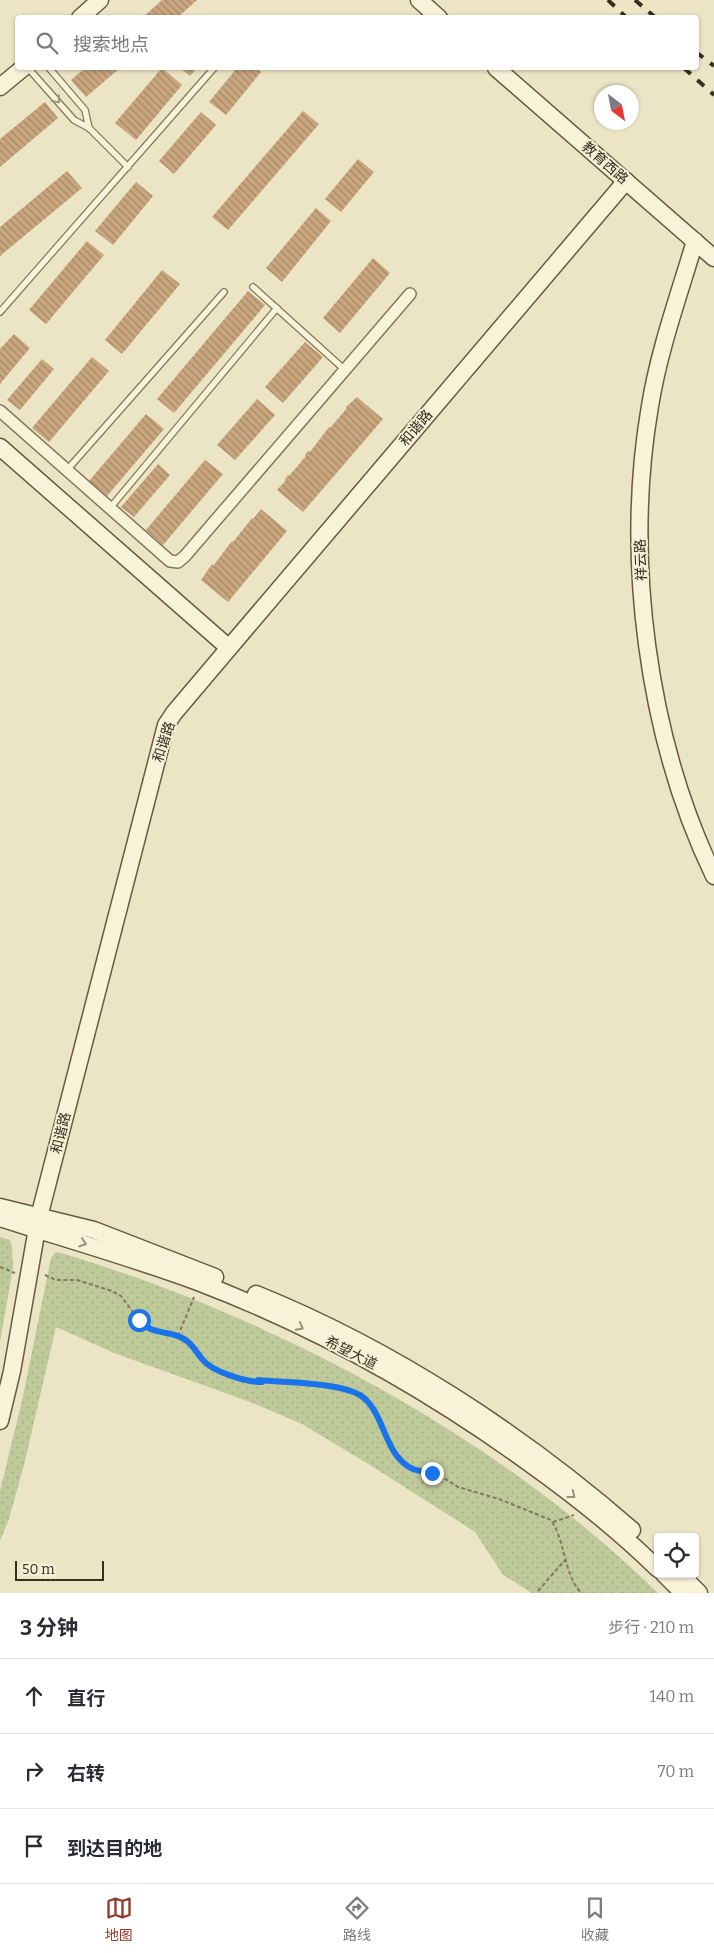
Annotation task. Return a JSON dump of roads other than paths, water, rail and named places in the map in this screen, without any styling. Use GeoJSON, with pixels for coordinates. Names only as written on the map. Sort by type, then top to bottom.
{"type":"FeatureCollection","features":[{"type":"Feature","properties":{"kind":"street"},"geometry":{"type":"LineString","coordinates":[[83,15],[100,0]]}},
{"type":"Feature","properties":{"kind":"street"},"geometry":{"type":"LineString","coordinates":[[419,0],[436,15]]}},
{"type":"Feature","properties":{"kind":"street"},"geometry":{"type":"LineString","coordinates":[[0,88],[21,70]]}},
{"type":"Feature","properties":{"kind":"street","name":"教育西路"},"geometry":{"type":"LineString","coordinates":[[498,70],[712,257]]}},
{"type":"Feature","properties":{"kind":"street","name":"和谐路"},"geometry":{"type":"LineString","coordinates":[[0,1421],[13,1364],[38,1223],[166,725],[229,648],[626,181]]}},
{"type":"Feature","properties":{"kind":"street","name":"祥云路"},"geometry":{"type":"LineString","coordinates":[[695,241],[658,367],[650,405],[642,486],[641,570],[644,611],[656,702],[692,825],[714,876]]}},
{"type":"Feature","properties":{"kind":"street"},"geometry":{"type":"LineString","coordinates":[[0,411],[170,561],[178,562],[410,294]]}},
{"type":"Feature","properties":{"kind":"street"},"geometry":{"type":"LineString","coordinates":[[0,447],[229,648]]}},
{"type":"Feature","properties":{"kind":"street","name":"希望大道"},"geometry":{"type":"LineString","coordinates":[[0,1207],[111,1252],[233,1296],[284,1318],[380,1367],[458,1414],[548,1476],[654,1565]]}},
{"type":"Feature","properties":{"kind":"street","name":"希望大道"},"geometry":{"type":"LineString","coordinates":[[0,1218],[94,1230],[270,1299],[312,1318],[406,1368],[490,1420],[584,1489],[654,1550]]}},
{"type":"Feature","properties":{"kind":"street"},"geometry":{"type":"LineString","coordinates":[[668,1578],[683,1593]]}},
{"type":"Feature","properties":{"kind":"street"},"geometry":{"type":"LineString","coordinates":[[684,1578],[699,1593]]}},
{"type":"Feature","properties":{"kind":"lane"},"geometry":{"type":"LineString","coordinates":[[30,70],[74,120],[89,128],[128,167]]}},
{"type":"Feature","properties":{"kind":"lane"},"geometry":{"type":"LineString","coordinates":[[52,70],[85,110],[89,128]]}},
{"type":"Feature","properties":{"kind":"lane"},"geometry":{"type":"LineString","coordinates":[[0,312],[212,70]]}},
{"type":"Feature","properties":{"kind":"lane"},"geometry":{"type":"LineString","coordinates":[[253,287],[345,370]]}},
{"type":"Feature","properties":{"kind":"lane"},"geometry":{"type":"LineString","coordinates":[[67,470],[224,292]]}},
{"type":"Feature","properties":{"kind":"lane"},"geometry":{"type":"LineString","coordinates":[[110,508],[276,308]]}},
{"type":"Feature","properties":{"kind":"railway"},"geometry":{"type":"LineString","coordinates":[[608,0],[624,15]]}},
{"type":"Feature","properties":{"kind":"railway"},"geometry":{"type":"LineString","coordinates":[[635,0],[652,15]]}},
{"type":"Feature","properties":{"kind":"railway"},"geometry":{"type":"LineString","coordinates":[[699,54],[714,66]]}},
{"type":"Feature","properties":{"kind":"railway"},"geometry":{"type":"LineString","coordinates":[[686,70],[714,95]]}}]}
